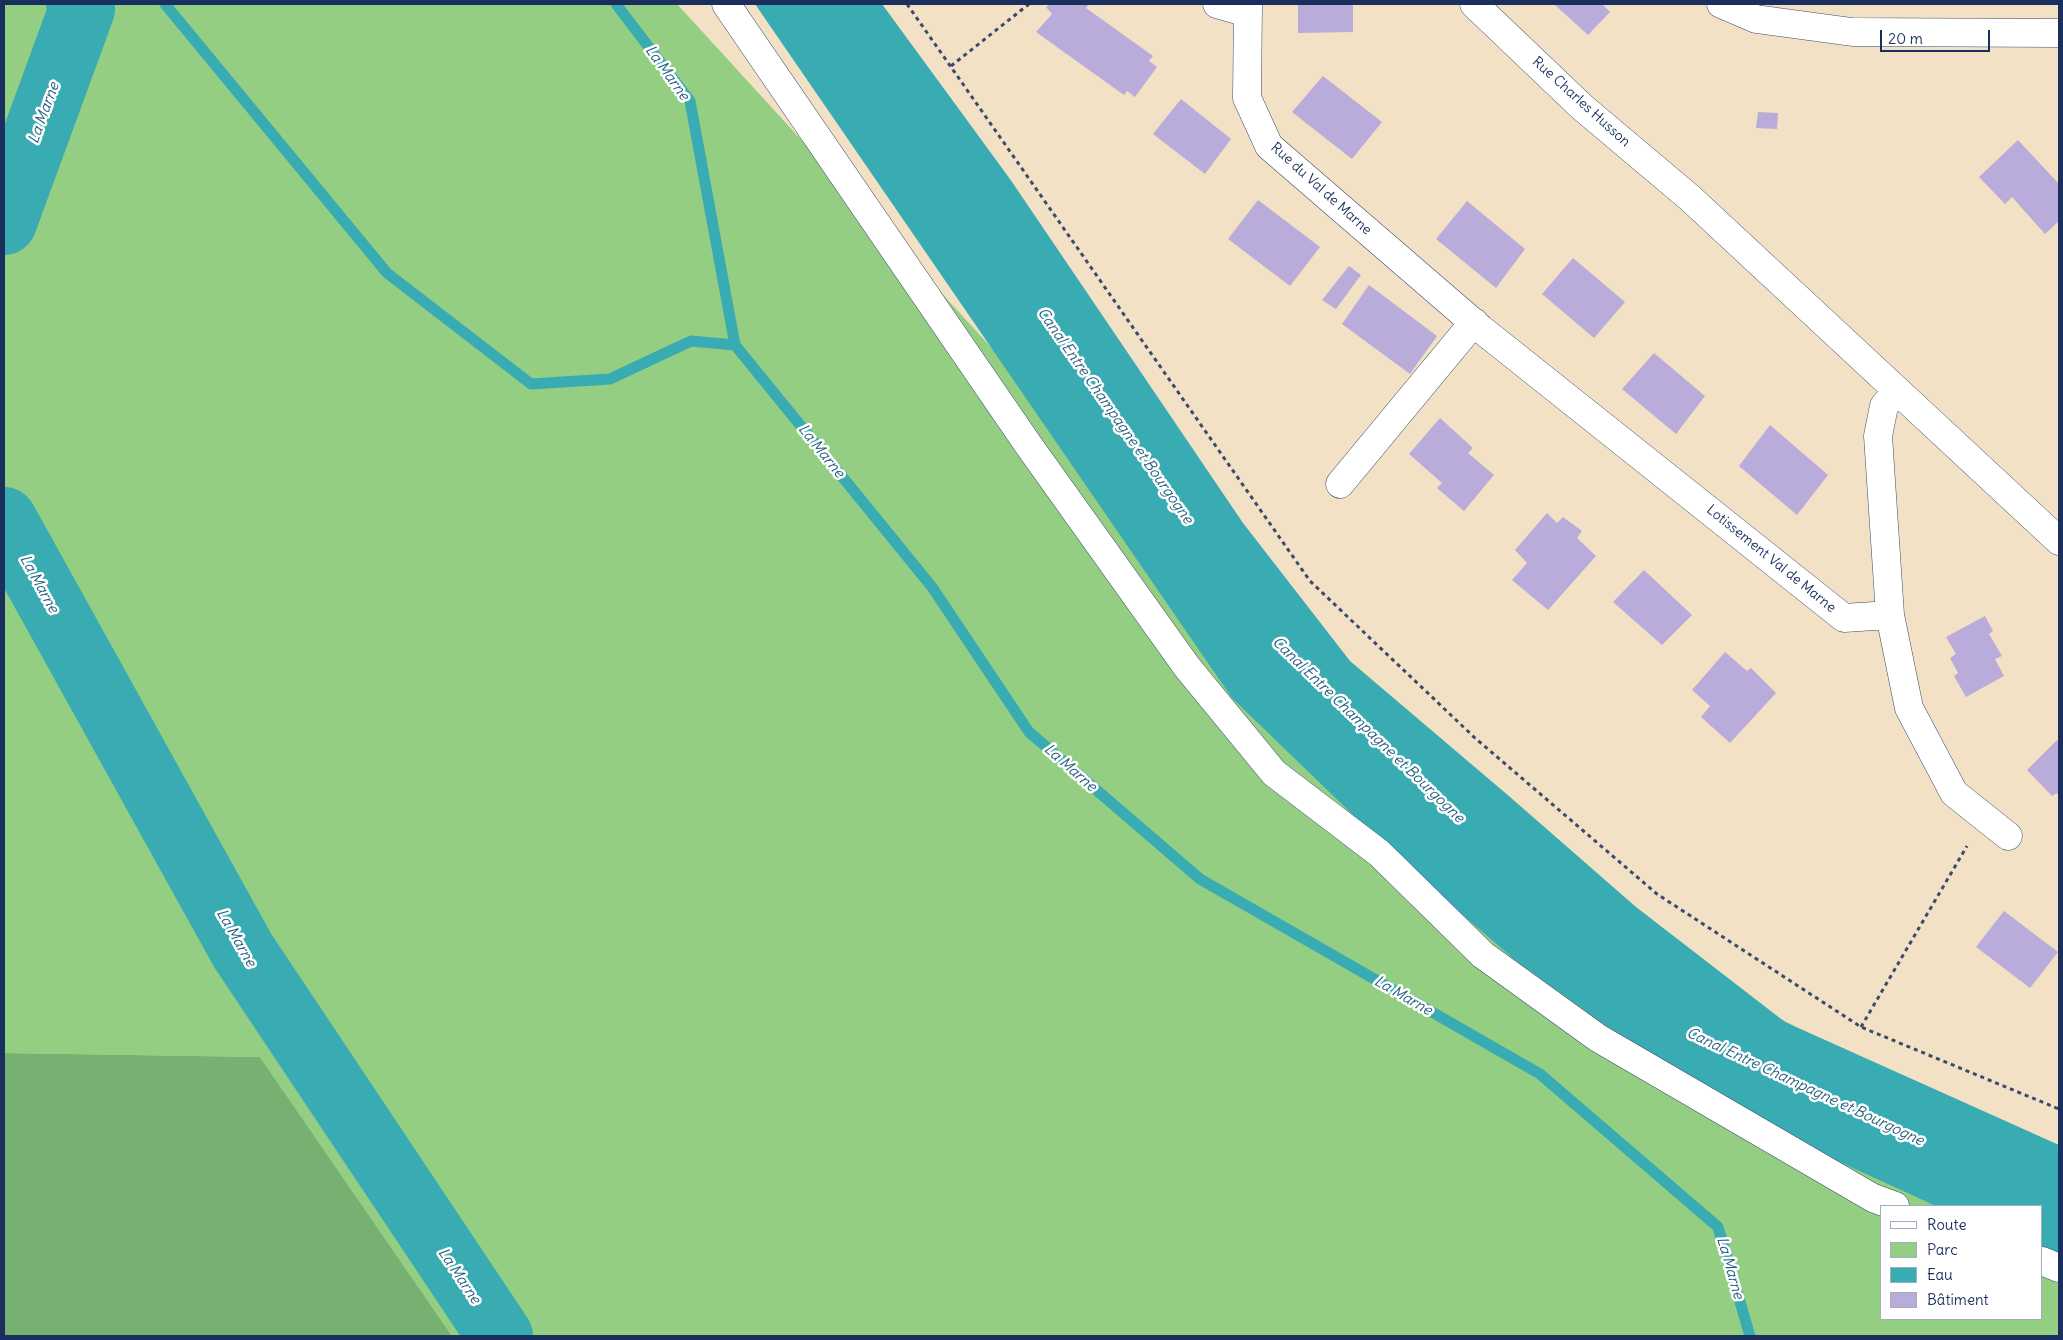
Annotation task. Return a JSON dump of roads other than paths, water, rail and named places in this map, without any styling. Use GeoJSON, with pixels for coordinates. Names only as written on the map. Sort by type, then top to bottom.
{"type":"FeatureCollection","features":[{"type":"Feature","properties":{"kind":"street"},"geometry":{"type":"LineString","coordinates":[[726,4],[1033,451],[1187,667],[1274,773],[1379,853],[1483,955],[1598,1038],[1873,1198],[1892,1205]]}},
{"type":"Feature","properties":{"kind":"street"},"geometry":{"type":"LineString","coordinates":[[1217,4],[1248,8]]}},
{"type":"Feature","properties":{"kind":"street","name":"Rue Charles Husson"},"geometry":{"type":"LineString","coordinates":[[1474,4],[1582,107],[1690,198],[2059,541]]}},
{"type":"Feature","properties":{"kind":"street"},"geometry":{"type":"LineString","coordinates":[[1721,4],[1756,19],[1852,32],[2059,33]]}},
{"type":"Feature","properties":{"kind":"street","name":"Rue du Val de Marne"},"geometry":{"type":"LineString","coordinates":[[1248,8],[1247,98],[1269,146],[1478,325]]}},
{"type":"Feature","properties":{"kind":"street"},"geometry":{"type":"LineString","coordinates":[[1340,484],[1478,325]]}},
{"type":"Feature","properties":{"kind":"street","name":"Lotissement Val de Marne"},"geometry":{"type":"LineString","coordinates":[[1478,325],[1844,618],[1890,615]]}},
{"type":"Feature","properties":{"kind":"street"},"geometry":{"type":"LineString","coordinates":[[1897,391],[1884,406],[1878,436],[1890,615],[1909,708],[1954,793],[2008,836]]}},
{"type":"Feature","properties":{"kind":"street"},"geometry":{"type":"LineString","coordinates":[[2043,1261],[2059,1268]]}},
{"type":"Feature","properties":{"kind":"water","name":"Canal Entre Champagne et Bourgogne"},"geometry":{"type":"Polygon","coordinates":[[[755,4],[882,4],[1010,179],[1243,523],[1350,661],[1636,907],[1785,1022],[2059,1145],[2059,1254],[2043,1248],[2043,1205],[1934,1205],[1794,1141],[1645,1054],[1515,960],[1408,868],[1232,698],[755,4]]]}},
{"type":"Feature","properties":{"kind":"waterway","name":"La Marne"},"geometry":{"type":"LineString","coordinates":[[4,222],[82,9],[79,4]]}},
{"type":"Feature","properties":{"kind":"waterway"},"geometry":{"type":"LineString","coordinates":[[165,4],[387,273],[531,384],[610,379],[691,341],[735,345]]}},
{"type":"Feature","properties":{"kind":"waterway","name":"La Marne"},"geometry":{"type":"LineString","coordinates":[[616,4],[690,101],[735,345],[932,587],[1029,732],[1200,879],[1540,1074],[1718,1227],[1750,1336]]}},
{"type":"Feature","properties":{"kind":"waterway","name":"La Marne"},"geometry":{"type":"LineString","coordinates":[[4,520],[243,951],[500,1336]]}}]}
